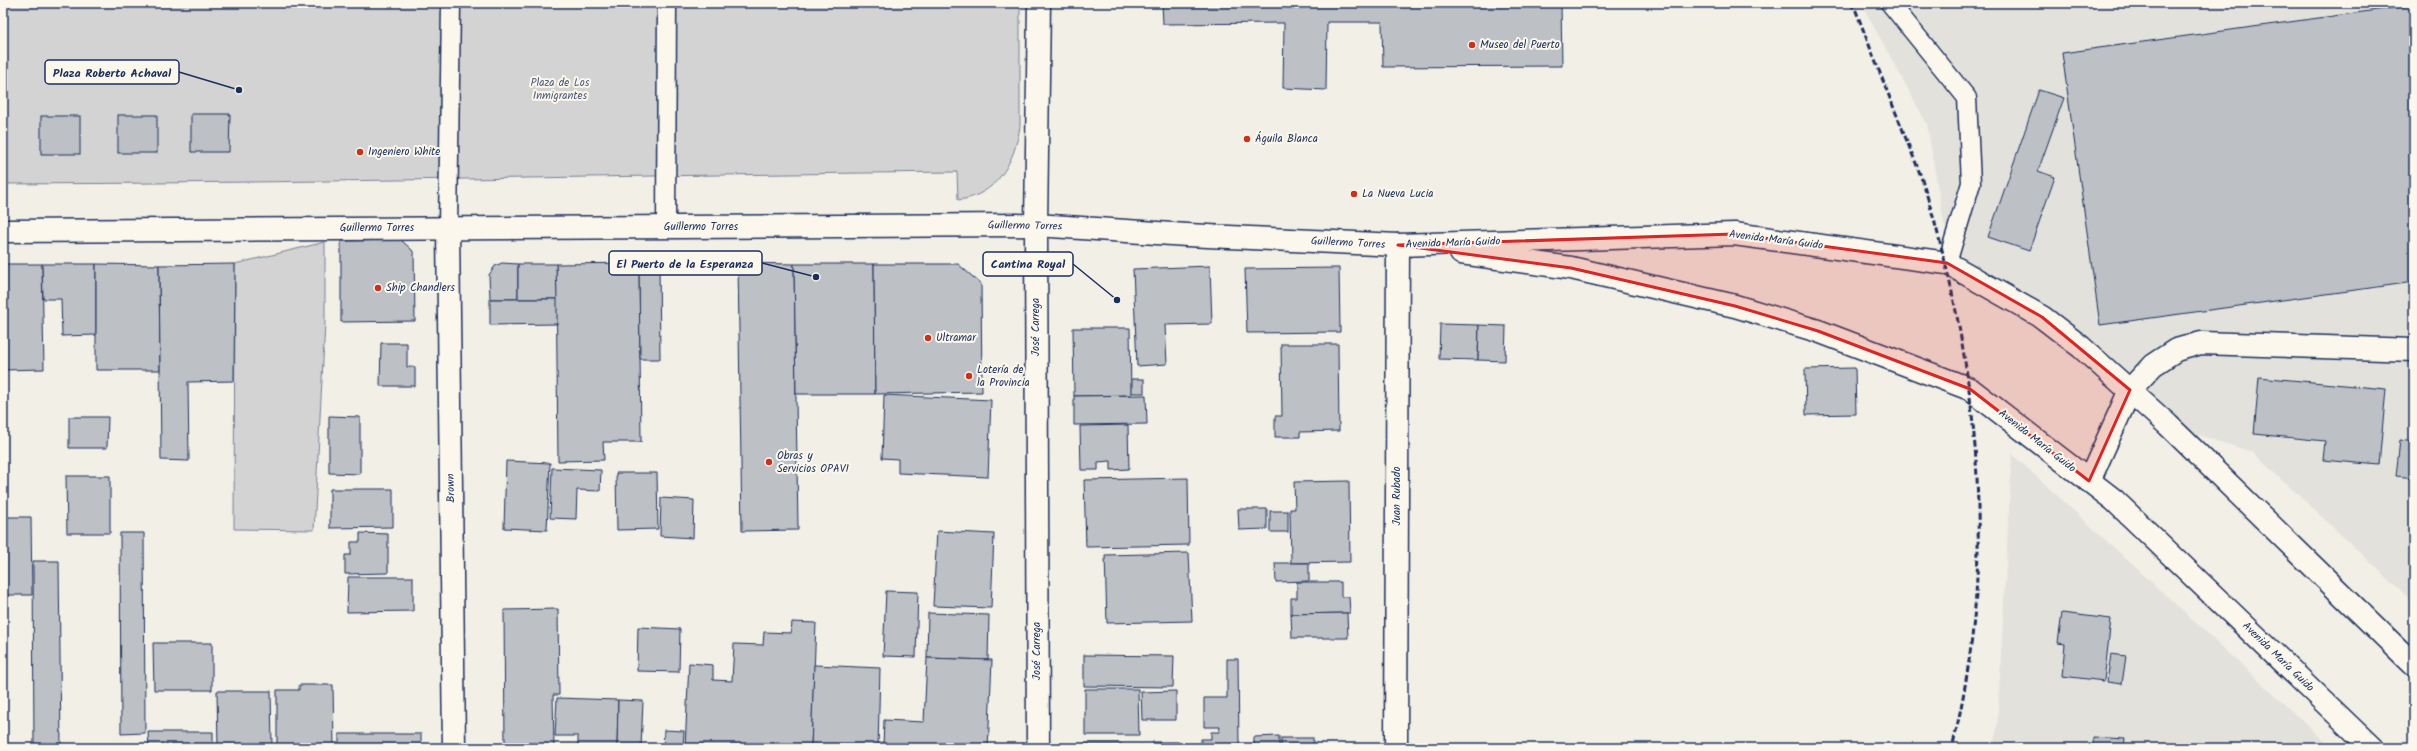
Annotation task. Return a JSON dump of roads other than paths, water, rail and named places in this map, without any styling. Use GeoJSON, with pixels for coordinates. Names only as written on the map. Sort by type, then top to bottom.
{"type":"FeatureCollection","features":[{"type":"Feature","properties":{"kind":"street","name":"José Carrega"},"geometry":{"type":"LineString","coordinates":[[1038,748],[1036,225],[1039,3]]}},
{"type":"Feature","properties":{"kind":"street","name":"Guillermo Torres"},"geometry":{"type":"LineString","coordinates":[[3,232],[1036,225],[1187,235],[1398,245]]}},
{"type":"Feature","properties":{"kind":"street","name":"Brown"},"geometry":{"type":"LineString","coordinates":[[448,228],[454,748]]}},
{"type":"Feature","properties":{"kind":"street","name":"Avenida María Guido"},"geometry":{"type":"LineString","coordinates":[[1398,245],[1734,234],[1946,263],[2042,318],[2081,347],[2130,390],[2414,665]]}},
{"type":"Feature","properties":{"kind":"street","name":"Avenida María Guido"},"geometry":{"type":"LineString","coordinates":[[1398,245],[1571,268],[1735,306],[1818,331],[1970,389],[2114,500],[2372,748]]}},
{"type":"Feature","properties":{"kind":"street","name":"Juan Rubado"},"geometry":{"type":"LineString","coordinates":[[1396,748],[1398,245]]}},
{"type":"Feature","properties":{"kind":"street"},"geometry":{"type":"LineString","coordinates":[[2090,481],[2130,390],[2153,365],[2176,350],[2201,343],[2414,350]]}},
{"type":"Feature","properties":{"kind":"lane"},"geometry":{"type":"LineString","coordinates":[[448,228],[451,3]]}},
{"type":"Feature","properties":{"kind":"lane"},"geometry":{"type":"LineString","coordinates":[[666,227],[667,3]]}},
{"type":"Feature","properties":{"kind":"lane"},"geometry":{"type":"LineString","coordinates":[[1890,3],[1967,98],[1971,183],[1946,263]]}},
{"type":"Feature","properties":{"kind":"railway"},"geometry":{"type":"LineString","coordinates":[[1850,3],[1856,11],[1925,189],[1944,257],[1959,326],[1970,396],[1976,467],[1978,537],[1975,608],[1966,678],[1952,748]]}},
{"type":"Feature","properties":{"kind":"place","name":"Museo del Puerto"},"geometry":{"type":"Point","coordinates":[1472,45]}},
{"type":"Feature","properties":{"kind":"place","name":"Plaza Roberto Achaval"},"geometry":{"type":"Point","coordinates":[239,90]}},
{"type":"Feature","properties":{"kind":"place","name":"Águila Blanca"},"geometry":{"type":"Point","coordinates":[1247,139]}},
{"type":"Feature","properties":{"kind":"place","name":"Ingeniero White"},"geometry":{"type":"Point","coordinates":[360,152]}},
{"type":"Feature","properties":{"kind":"place","name":"La Nueva Lucia"},"geometry":{"type":"Point","coordinates":[1354,194]}},
{"type":"Feature","properties":{"kind":"place","name":"El Puerto de la Esperanza"},"geometry":{"type":"Point","coordinates":[816,277]}},
{"type":"Feature","properties":{"kind":"place","name":"Ship Chandlers"},"geometry":{"type":"Point","coordinates":[378,288]}},
{"type":"Feature","properties":{"kind":"place","name":"Cantina Royal"},"geometry":{"type":"Point","coordinates":[1117,300]}},
{"type":"Feature","properties":{"kind":"place","name":"Ultramar"},"geometry":{"type":"Point","coordinates":[928,338]}},
{"type":"Feature","properties":{"kind":"place","name":"Lotería de la Provincia"},"geometry":{"type":"Point","coordinates":[969,376]}},
{"type":"Feature","properties":{"kind":"place","name":"Obras y Servicios OPAVI"},"geometry":{"type":"Point","coordinates":[769,462]}},
{"type":"Feature","properties":{"kind":"park label","name":"Plaza de Los Inmigrantes"},"geometry":{"type":"Point","coordinates":[560,89]}}]}
